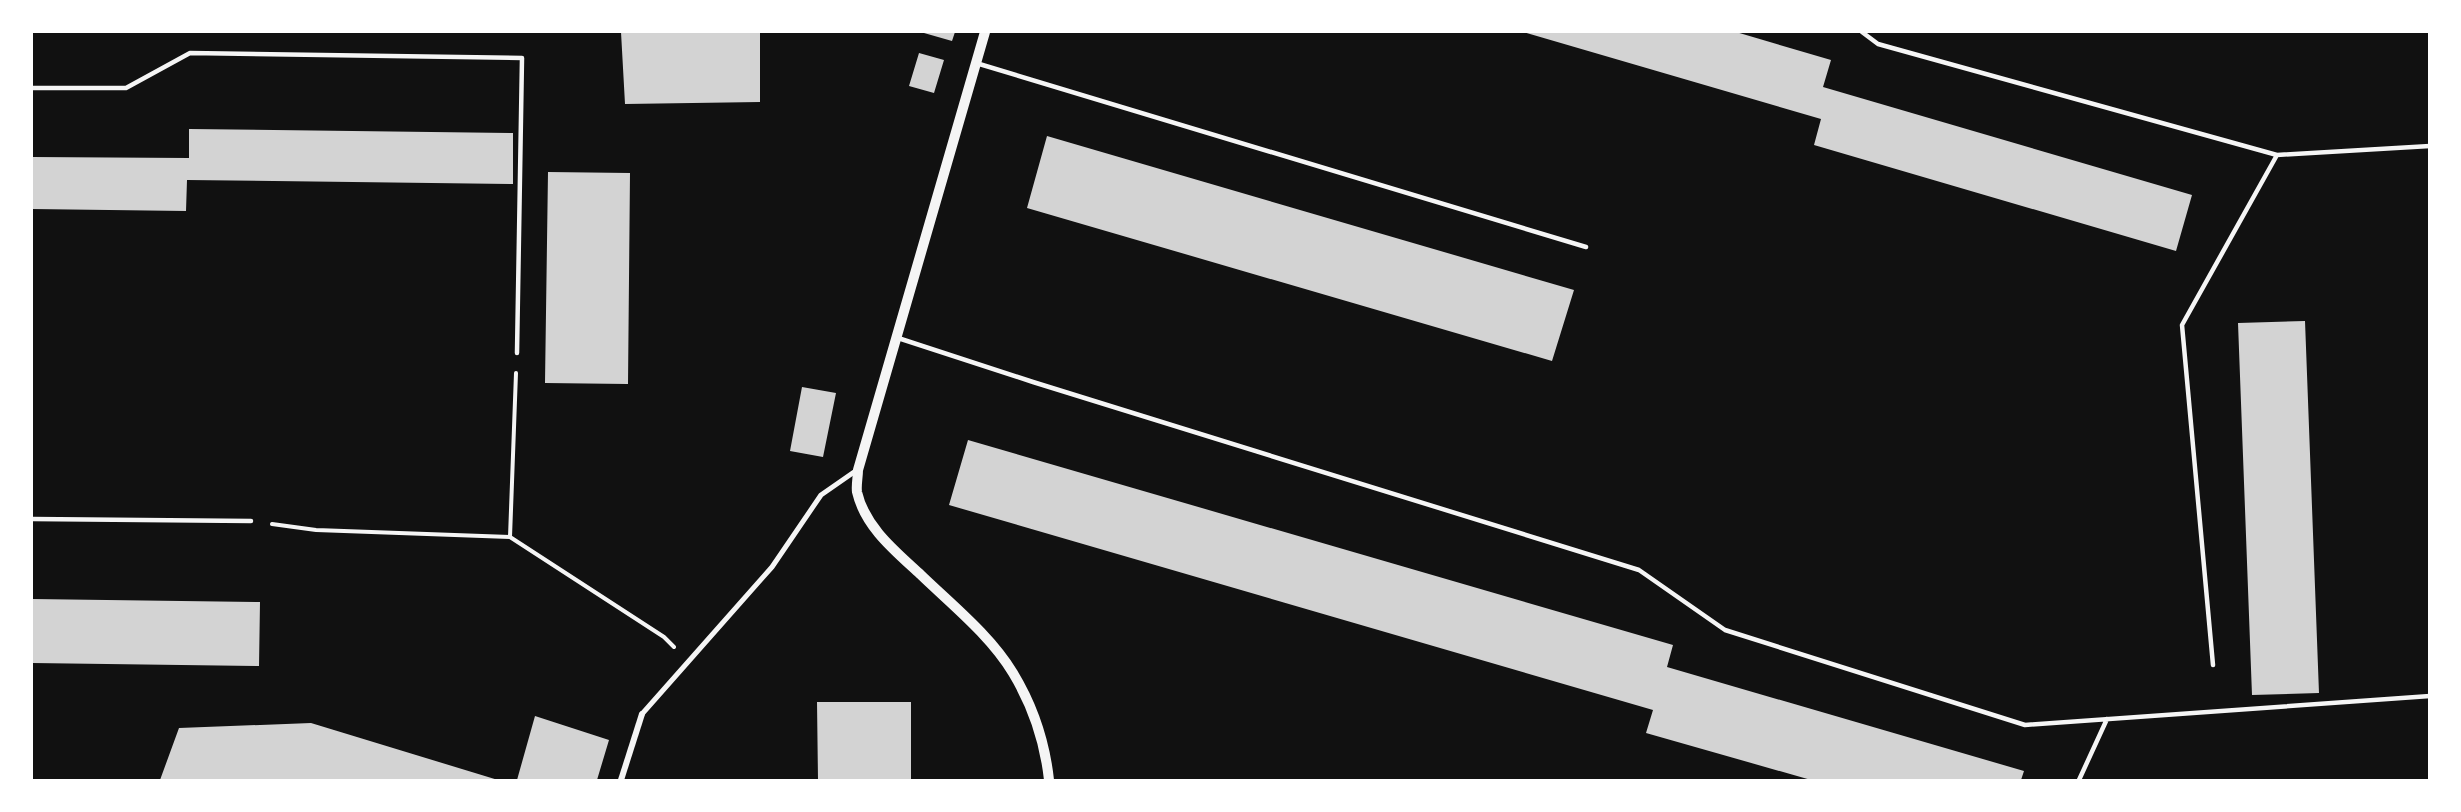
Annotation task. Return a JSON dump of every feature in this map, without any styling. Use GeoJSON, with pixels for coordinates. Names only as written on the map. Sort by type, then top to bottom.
{"type":"FeatureCollection","features":[{"type":"Feature","properties":{"kind":"street"},"geometry":{"type":"LineString","coordinates":[[985,32],[858,470],[857,491],[866,514],[881,538],[965,616],[1013,673],[1039,727],[1049,780]]}},
{"type":"Feature","properties":{"kind":"street"},"geometry":{"type":"LineString","coordinates":[[621,780],[642,714],[772,567],[821,495],[858,470]]}},
{"type":"Feature","properties":{"kind":"lane"},"geometry":{"type":"LineString","coordinates":[[1862,32],[1878,44],[2277,155],[2430,146]]}},
{"type":"Feature","properties":{"kind":"lane"},"geometry":{"type":"LineString","coordinates":[[32,87],[126,87],[190,53],[522,58],[517,353]]}},
{"type":"Feature","properties":{"kind":"lane"},"geometry":{"type":"LineString","coordinates":[[976,63],[1586,247]]}},
{"type":"Feature","properties":{"kind":"lane"},"geometry":{"type":"LineString","coordinates":[[2213,665],[2182,325],[2277,155]]}},
{"type":"Feature","properties":{"kind":"lane"},"geometry":{"type":"LineString","coordinates":[[895,338],[1639,570],[1725,630],[2025,725],[2430,696]]}},
{"type":"Feature","properties":{"kind":"lane"},"geometry":{"type":"LineString","coordinates":[[32,519],[250,520]]}},
{"type":"Feature","properties":{"kind":"lane"},"geometry":{"type":"LineString","coordinates":[[2079,780],[2107,719]]}},
{"type":"Feature","properties":{"kind":"path"},"geometry":{"type":"LineString","coordinates":[[510,537],[517,353]]}},
{"type":"Feature","properties":{"kind":"path"},"geometry":{"type":"LineString","coordinates":[[250,520],[315,530],[510,537],[664,638],[688,661]]}},
{"type":"Feature","properties":{"kind":"building"},"geometry":{"type":"Polygon","coordinates":[[[621,32],[760,32],[760,102],[625,104],[621,32]]]}},
{"type":"Feature","properties":{"kind":"building"},"geometry":{"type":"Polygon","coordinates":[[[925,32],[955,32],[952,41],[925,32]]]}},
{"type":"Feature","properties":{"kind":"building"},"geometry":{"type":"Polygon","coordinates":[[[1523,32],[1736,32],[1831,60],[1823,87],[2192,195],[2176,251],[1814,145],[1821,119],[1523,32]]]}},
{"type":"Feature","properties":{"kind":"building"},"geometry":{"type":"Polygon","coordinates":[[[919,53],[944,60],[934,93],[909,86],[919,53]]]}},
{"type":"Feature","properties":{"kind":"building"},"geometry":{"type":"Polygon","coordinates":[[[189,129],[513,133],[513,184],[187,180],[186,211],[32,209],[32,157],[189,158],[189,129]]]}},
{"type":"Feature","properties":{"kind":"building"},"geometry":{"type":"Polygon","coordinates":[[[1047,136],[1574,290],[1552,361],[1027,208],[1047,136]]]}},
{"type":"Feature","properties":{"kind":"building"},"geometry":{"type":"Polygon","coordinates":[[[548,172],[630,173],[628,384],[545,383],[548,172]]]}},
{"type":"Feature","properties":{"kind":"building"},"geometry":{"type":"Polygon","coordinates":[[[2305,321],[2319,693],[2252,695],[2238,323],[2305,321]]]}},
{"type":"Feature","properties":{"kind":"building"},"geometry":{"type":"Polygon","coordinates":[[[802,387],[836,393],[823,457],[790,451],[802,387]]]}},
{"type":"Feature","properties":{"kind":"building"},"geometry":{"type":"Polygon","coordinates":[[[968,440],[1673,645],[1667,667],[2024,771],[2021,780],[1811,780],[1646,733],[1653,710],[949,505],[968,440]]]}},
{"type":"Feature","properties":{"kind":"building"},"geometry":{"type":"Polygon","coordinates":[[[32,599],[260,602],[259,666],[32,663],[32,599]]]}},
{"type":"Feature","properties":{"kind":"building"},"geometry":{"type":"Polygon","coordinates":[[[817,702],[911,702],[911,780],[818,780],[817,702]]]}},
{"type":"Feature","properties":{"kind":"building"},"geometry":{"type":"Polygon","coordinates":[[[535,716],[609,740],[597,780],[517,780],[535,716]]]}},
{"type":"Feature","properties":{"kind":"building"},"geometry":{"type":"Polygon","coordinates":[[[311,723],[498,780],[160,780],[179,728],[311,723]]]}}]}
